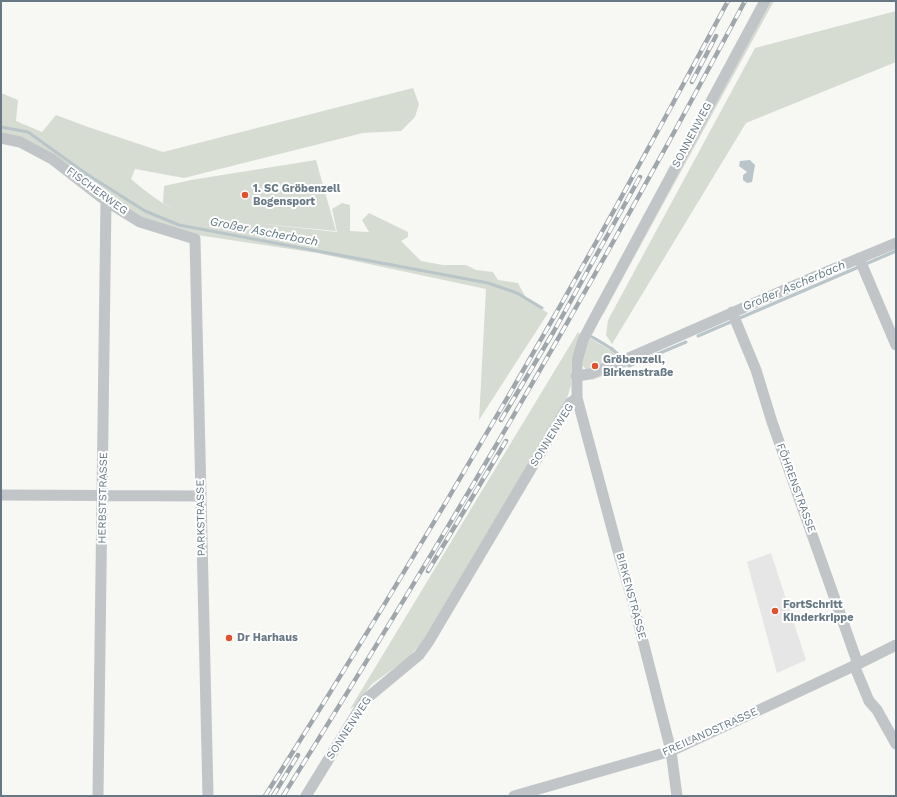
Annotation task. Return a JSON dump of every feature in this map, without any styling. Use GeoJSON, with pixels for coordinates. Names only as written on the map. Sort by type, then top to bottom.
{"type":"FeatureCollection","features":[{"type":"Feature","properties":{"kind":"street","name":"SONNENWEG"},"geometry":{"type":"LineString","coordinates":[[306,796],[365,700],[418,655],[429,641],[570,403],[577,398],[576,361],[589,327],[765,1]]}},
{"type":"Feature","properties":{"kind":"street","name":"FISCHERWEG"},"geometry":{"type":"LineString","coordinates":[[1,138],[20,142],[52,159],[106,201],[140,222],[195,239]]}},
{"type":"Feature","properties":{"kind":"street","name":"HERBSTSTRASSE"},"geometry":{"type":"LineString","coordinates":[[98,796],[106,201]]}},
{"type":"Feature","properties":{"kind":"street","name":"PARKSTRASSE"},"geometry":{"type":"LineString","coordinates":[[195,239],[208,796]]}},
{"type":"Feature","properties":{"kind":"street"},"geometry":{"type":"LineString","coordinates":[[576,376],[590,374],[615,364],[860,260],[896,243]]}},
{"type":"Feature","properties":{"kind":"street"},"geometry":{"type":"LineString","coordinates":[[860,260],[896,345]]}},
{"type":"Feature","properties":{"kind":"street","name":"FÖHRENSTRASSE"},"geometry":{"type":"LineString","coordinates":[[733,314],[756,370],[772,422],[869,701],[877,710],[896,744]]}},
{"type":"Feature","properties":{"kind":"street","name":"BIRKENSTRASSE"},"geometry":{"type":"LineString","coordinates":[[577,398],[633,602],[671,752],[677,796]]}},
{"type":"Feature","properties":{"kind":"street"},"geometry":{"type":"LineString","coordinates":[[1,496],[200,496]]}},
{"type":"Feature","properties":{"kind":"street","name":"FREILANDSTRASSE"},"geometry":{"type":"LineString","coordinates":[[514,796],[671,752],[896,645]]}},
{"type":"Feature","properties":{"kind":"shaded area"},"geometry":{"type":"Polygon","coordinates":[[[771,1],[774,1],[604,313],[601,315],[771,1]]]}},
{"type":"Feature","properties":{"kind":"shaded area"},"geometry":{"type":"Polygon","coordinates":[[[896,11],[896,62],[746,123],[612,344],[606,335],[608,320],[755,48],[896,11]]]}},
{"type":"Feature","properties":{"kind":"shaded area"},"geometry":{"type":"Polygon","coordinates":[[[413,88],[419,104],[415,117],[401,131],[363,133],[184,178],[135,169],[131,179],[149,194],[163,203],[164,186],[191,180],[316,160],[336,231],[253,223],[337,232],[332,209],[342,203],[350,205],[350,231],[369,232],[362,220],[369,213],[408,232],[408,237],[401,241],[421,261],[443,265],[466,265],[476,270],[493,272],[498,280],[518,283],[527,300],[548,313],[479,420],[486,289],[317,253],[197,235],[144,219],[118,205],[55,156],[1,135],[1,93],[18,100],[16,121],[42,132],[56,115],[163,152],[413,88]]]}},
{"type":"Feature","properties":{"kind":"shaded area"},"geometry":{"type":"Polygon","coordinates":[[[750,160],[755,165],[752,182],[747,183],[743,180],[743,175],[747,172],[739,166],[740,161],[750,160]]]}},
{"type":"Feature","properties":{"kind":"shaded area"},"geometry":{"type":"Polygon","coordinates":[[[578,332],[581,335],[571,361],[571,385],[567,399],[427,637],[407,659],[372,684],[355,706],[350,709],[578,332]]]}},
{"type":"Feature","properties":{"kind":"shaded area"},"geometry":{"type":"Polygon","coordinates":[[[590,338],[610,350],[612,346],[629,366],[592,380],[592,371],[586,369],[581,364],[582,354],[590,338]]]}},
{"type":"Feature","properties":{"kind":"shaded area","name":"FortSchritt Kinderkrippe"},"geometry":{"type":"Polygon","coordinates":[[[771,553],[806,660],[777,673],[747,562],[771,553]]]}},
{"type":"Feature","properties":{"kind":"waterway","name":"Großer Ascherbach"},"geometry":{"type":"LineString","coordinates":[[1,127],[28,132],[85,173],[145,211],[179,225],[488,283],[517,293],[542,308]]}},
{"type":"Feature","properties":{"kind":"waterway","name":"Großer Ascherbach"},"geometry":{"type":"LineString","coordinates":[[698,336],[896,251]]}},
{"type":"Feature","properties":{"kind":"waterway","name":"Großer Ascherbach"},"geometry":{"type":"LineString","coordinates":[[592,337],[617,353],[629,366],[686,342]]}},
{"type":"Feature","properties":{"kind":"railway"},"geometry":{"type":"LineString","coordinates":[[265,796],[387,601],[504,403],[618,203],[728,1]]}},
{"type":"Feature","properties":{"kind":"railway"},"geometry":{"type":"LineString","coordinates":[[283,796],[404,600],[521,403],[635,203],[745,1]]}},
{"type":"Feature","properties":{"kind":"railway"},"geometry":{"type":"LineString","coordinates":[[692,82],[716,36]]}},
{"type":"Feature","properties":{"kind":"railway"},"geometry":{"type":"LineString","coordinates":[[501,420],[554,331],[640,177]]}},
{"type":"Feature","properties":{"kind":"railway"},"geometry":{"type":"LineString","coordinates":[[428,571],[506,441]]}},
{"type":"Feature","properties":{"kind":"railway"},"geometry":{"type":"LineString","coordinates":[[273,796],[298,755]]}},
{"type":"Feature","properties":{"kind":"place","name":"1. SC Gröbenzell Bogensport"},"geometry":{"type":"Point","coordinates":[245,195]}},
{"type":"Feature","properties":{"kind":"place","name":"Gröbenzell, Birkenstraße"},"geometry":{"type":"Point","coordinates":[595,366]}},
{"type":"Feature","properties":{"kind":"place","name":"FortSchritt Kinderkrippe"},"geometry":{"type":"Point","coordinates":[775,611]}},
{"type":"Feature","properties":{"kind":"place","name":"Dr Harhaus"},"geometry":{"type":"Point","coordinates":[229,638]}}]}
